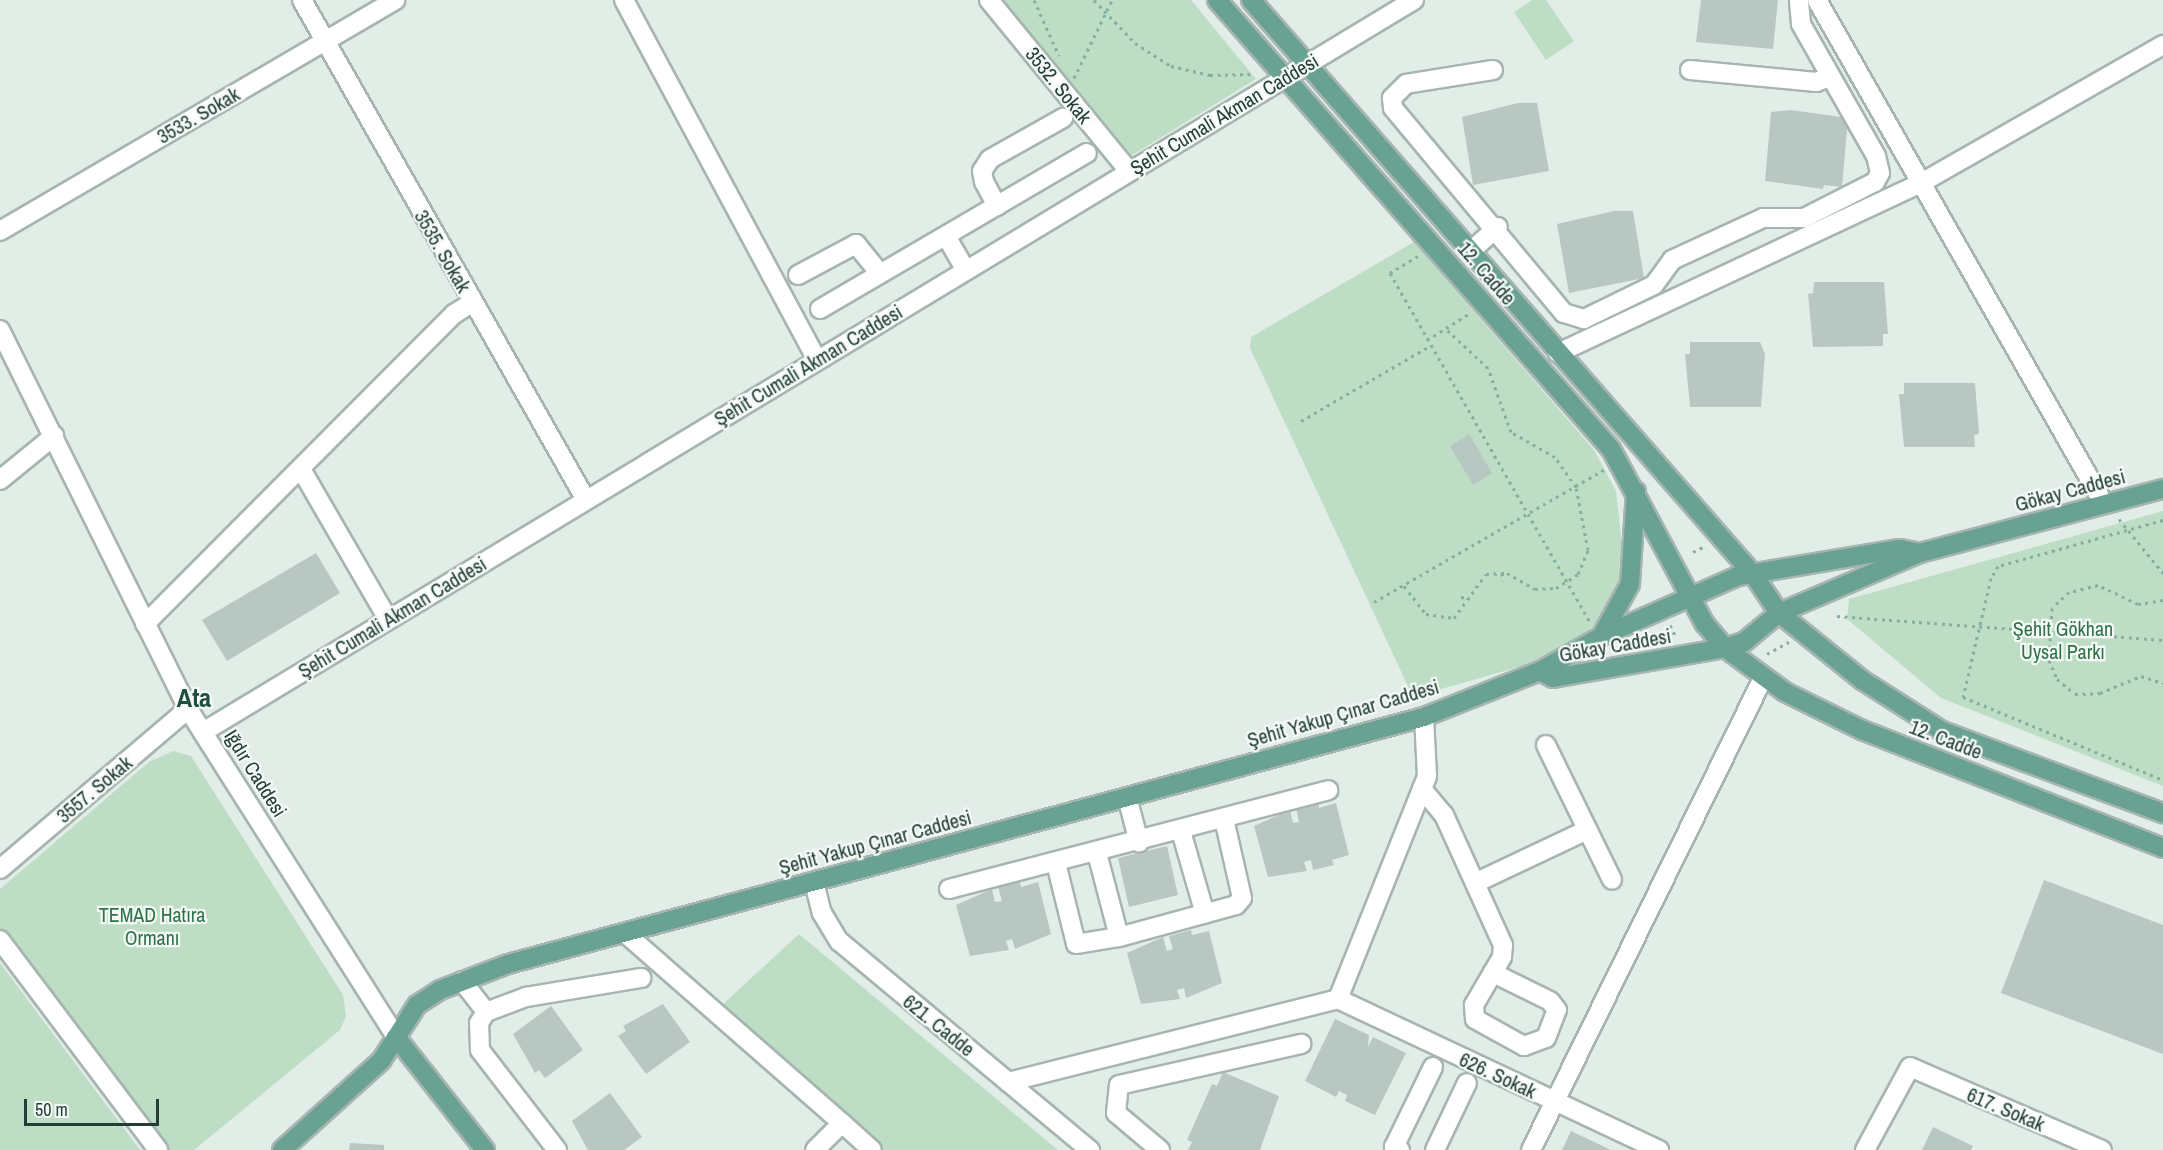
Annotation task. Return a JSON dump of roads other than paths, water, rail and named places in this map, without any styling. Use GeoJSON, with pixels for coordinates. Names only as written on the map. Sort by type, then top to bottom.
{"type":"FeatureCollection","features":[{"type":"Feature","properties":{"kind":"main road","name":"12. Cadde"},"geometry":{"type":"LineString","coordinates":[[1216,0],[1611,449],[1636,489],[1692,597],[1725,648],[1763,678],[1862,730],[2163,848]]}},
{"type":"Feature","properties":{"kind":"main road","name":"12. Cadde"},"geometry":{"type":"LineString","coordinates":[[1251,0],[1310,64],[1558,353],[1753,574],[1779,613],[1862,680],[1942,731],[2163,813]]}},
{"type":"Feature","properties":{"kind":"main road"},"geometry":{"type":"LineString","coordinates":[[1598,633],[1630,584],[1636,489]]}},
{"type":"Feature","properties":{"kind":"main road","name":"Gökay Caddesi"},"geometry":{"type":"LineString","coordinates":[[1920,553],[1900,549],[1725,579],[1692,597],[1598,633],[1540,671],[1553,678],[1725,648],[1744,642],[1779,613],[1920,553],[2163,489]]}},
{"type":"Feature","properties":{"kind":"main road","name":"Şehit Yakup Çınar Caddesi"},"geometry":{"type":"LineString","coordinates":[[282,1150],[381,1061],[417,1005],[462,981],[625,933],[1424,717],[1540,671]]}},
{"type":"Feature","properties":{"kind":"main road","name":"Iğdır Caddesi"},"geometry":{"type":"LineString","coordinates":[[396,1037],[485,1150]]}},
{"type":"Feature","properties":{"kind":"street","name":"3535. Sokak"},"geometry":{"type":"LineString","coordinates":[[302,0],[323,43],[586,500]]}},
{"type":"Feature","properties":{"kind":"street","name":"3533. Sokak"},"geometry":{"type":"LineString","coordinates":[[0,231],[396,0]]}},
{"type":"Feature","properties":{"kind":"street"},"geometry":{"type":"LineString","coordinates":[[624,0],[817,360]]}},
{"type":"Feature","properties":{"kind":"street","name":"3532. Sokak"},"geometry":{"type":"LineString","coordinates":[[989,0],[1129,171]]}},
{"type":"Feature","properties":{"kind":"street","name":"Şehit Cumali Akman Caddesi"},"geometry":{"type":"LineString","coordinates":[[203,732],[1414,0]]}},
{"type":"Feature","properties":{"kind":"street"},"geometry":{"type":"LineString","coordinates":[[1493,70],[1406,84],[1392,98],[1403,124],[1498,227],[1564,313],[1584,319],[1654,285],[1672,260],[1762,218],[1804,218],[1875,182],[1880,173],[1876,156],[1801,24],[1798,0]]}},
{"type":"Feature","properties":{"kind":"street"},"geometry":{"type":"LineString","coordinates":[[1817,0],[2104,504]]}},
{"type":"Feature","properties":{"kind":"street"},"geometry":{"type":"LineString","coordinates":[[1812,42],[1834,30]]}},
{"type":"Feature","properties":{"kind":"street"},"geometry":{"type":"LineString","coordinates":[[1558,353],[1921,183],[2163,45]]}},
{"type":"Feature","properties":{"kind":"street"},"geometry":{"type":"LineString","coordinates":[[1690,70],[1816,82],[1830,77]]}},
{"type":"Feature","properties":{"kind":"street"},"geometry":{"type":"LineString","coordinates":[[996,206],[984,183],[982,171],[990,159],[1063,118]]}},
{"type":"Feature","properties":{"kind":"street"},"geometry":{"type":"LineString","coordinates":[[820,309],[1087,153]]}},
{"type":"Feature","properties":{"kind":"street"},"geometry":{"type":"LineString","coordinates":[[1471,251],[1498,227]]}},
{"type":"Feature","properties":{"kind":"street"},"geometry":{"type":"LineString","coordinates":[[946,236],[966,270]]}},
{"type":"Feature","properties":{"kind":"street"},"geometry":{"type":"LineString","coordinates":[[798,275],[856,244],[880,274]]}},
{"type":"Feature","properties":{"kind":"street"},"geometry":{"type":"LineString","coordinates":[[144,624],[454,314],[472,302]]}},
{"type":"Feature","properties":{"kind":"street","name":"Iğdır Caddesi"},"geometry":{"type":"LineString","coordinates":[[0,330],[188,709],[396,1037]]}},
{"type":"Feature","properties":{"kind":"street"},"geometry":{"type":"LineString","coordinates":[[0,480],[54,436]]}},
{"type":"Feature","properties":{"kind":"street"},"geometry":{"type":"LineString","coordinates":[[301,469],[388,619]]}},
{"type":"Feature","properties":{"kind":"street"},"geometry":{"type":"LineString","coordinates":[[1531,1150],[1763,678]]}},
{"type":"Feature","properties":{"kind":"street","name":"3557. Sokak"},"geometry":{"type":"LineString","coordinates":[[0,868],[188,709]]}},
{"type":"Feature","properties":{"kind":"street"},"geometry":{"type":"LineString","coordinates":[[1008,1082],[1338,999],[1428,773],[1424,717]]}},
{"type":"Feature","properties":{"kind":"street"},"geometry":{"type":"LineString","coordinates":[[1546,745],[1612,880]]}},
{"type":"Feature","properties":{"kind":"street"},"geometry":{"type":"LineString","coordinates":[[1422,789],[1444,816],[1503,945],[1493,973],[1474,1005],[1475,1019],[1524,1046],[1546,1038],[1557,1010],[1550,1001],[1493,973]]}},
{"type":"Feature","properties":{"kind":"street"},"geometry":{"type":"LineString","coordinates":[[949,889],[1097,853],[1328,790]]}},
{"type":"Feature","properties":{"kind":"street"},"geometry":{"type":"LineString","coordinates":[[1127,797],[1139,842]]}},
{"type":"Feature","properties":{"kind":"street"},"geometry":{"type":"LineString","coordinates":[[1056,863],[1076,944],[1119,937],[1205,914],[1242,898],[1224,819]]}},
{"type":"Feature","properties":{"kind":"street"},"geometry":{"type":"LineString","coordinates":[[1475,883],[1587,830]]}},
{"type":"Feature","properties":{"kind":"street"},"geometry":{"type":"LineString","coordinates":[[1181,831],[1205,914]]}},
{"type":"Feature","properties":{"kind":"street"},"geometry":{"type":"LineString","coordinates":[[1097,853],[1119,937]]}},
{"type":"Feature","properties":{"kind":"street","name":"621. Cadde"},"geometry":{"type":"LineString","coordinates":[[814,882],[822,913],[839,941],[1090,1150]]}},
{"type":"Feature","properties":{"kind":"street"},"geometry":{"type":"LineString","coordinates":[[625,933],[872,1150]]}},
{"type":"Feature","properties":{"kind":"street"},"geometry":{"type":"LineString","coordinates":[[0,940],[158,1150]]}},
{"type":"Feature","properties":{"kind":"street"},"geometry":{"type":"LineString","coordinates":[[557,1150],[480,1050],[476,1038],[486,1012],[526,997],[641,978]]}},
{"type":"Feature","properties":{"kind":"street"},"geometry":{"type":"LineString","coordinates":[[462,981],[486,1012]]}},
{"type":"Feature","properties":{"kind":"street","name":"626. Sokak"},"geometry":{"type":"LineString","coordinates":[[1338,999],[1659,1150]]}},
{"type":"Feature","properties":{"kind":"street"},"geometry":{"type":"LineString","coordinates":[[1160,1150],[1116,1113],[1119,1085],[1301,1044]]}},
{"type":"Feature","properties":{"kind":"street"},"geometry":{"type":"LineString","coordinates":[[1400,1150],[1394,1147],[1433,1067]]}},
{"type":"Feature","properties":{"kind":"street","name":"617. Sokak"},"geometry":{"type":"LineString","coordinates":[[1865,1150],[1910,1067],[2102,1150]]}},
{"type":"Feature","properties":{"kind":"street"},"geometry":{"type":"LineString","coordinates":[[1435,1150],[1467,1083]]}},
{"type":"Feature","properties":{"kind":"street"},"geometry":{"type":"LineString","coordinates":[[815,1150],[842,1123]]}},
{"type":"Feature","properties":{"kind":"district","name":"Ata"},"geometry":{"type":"Point","coordinates":[194,698]}},
{"type":"Feature","properties":{"kind":"park label","name":"Şehit Gökhan Uysal Parkı"},"geometry":{"type":"Point","coordinates":[2063,640]}},
{"type":"Feature","properties":{"kind":"park label","name":"TEMAD Hatıra Ormanı"},"geometry":{"type":"Point","coordinates":[152,926]}}]}
